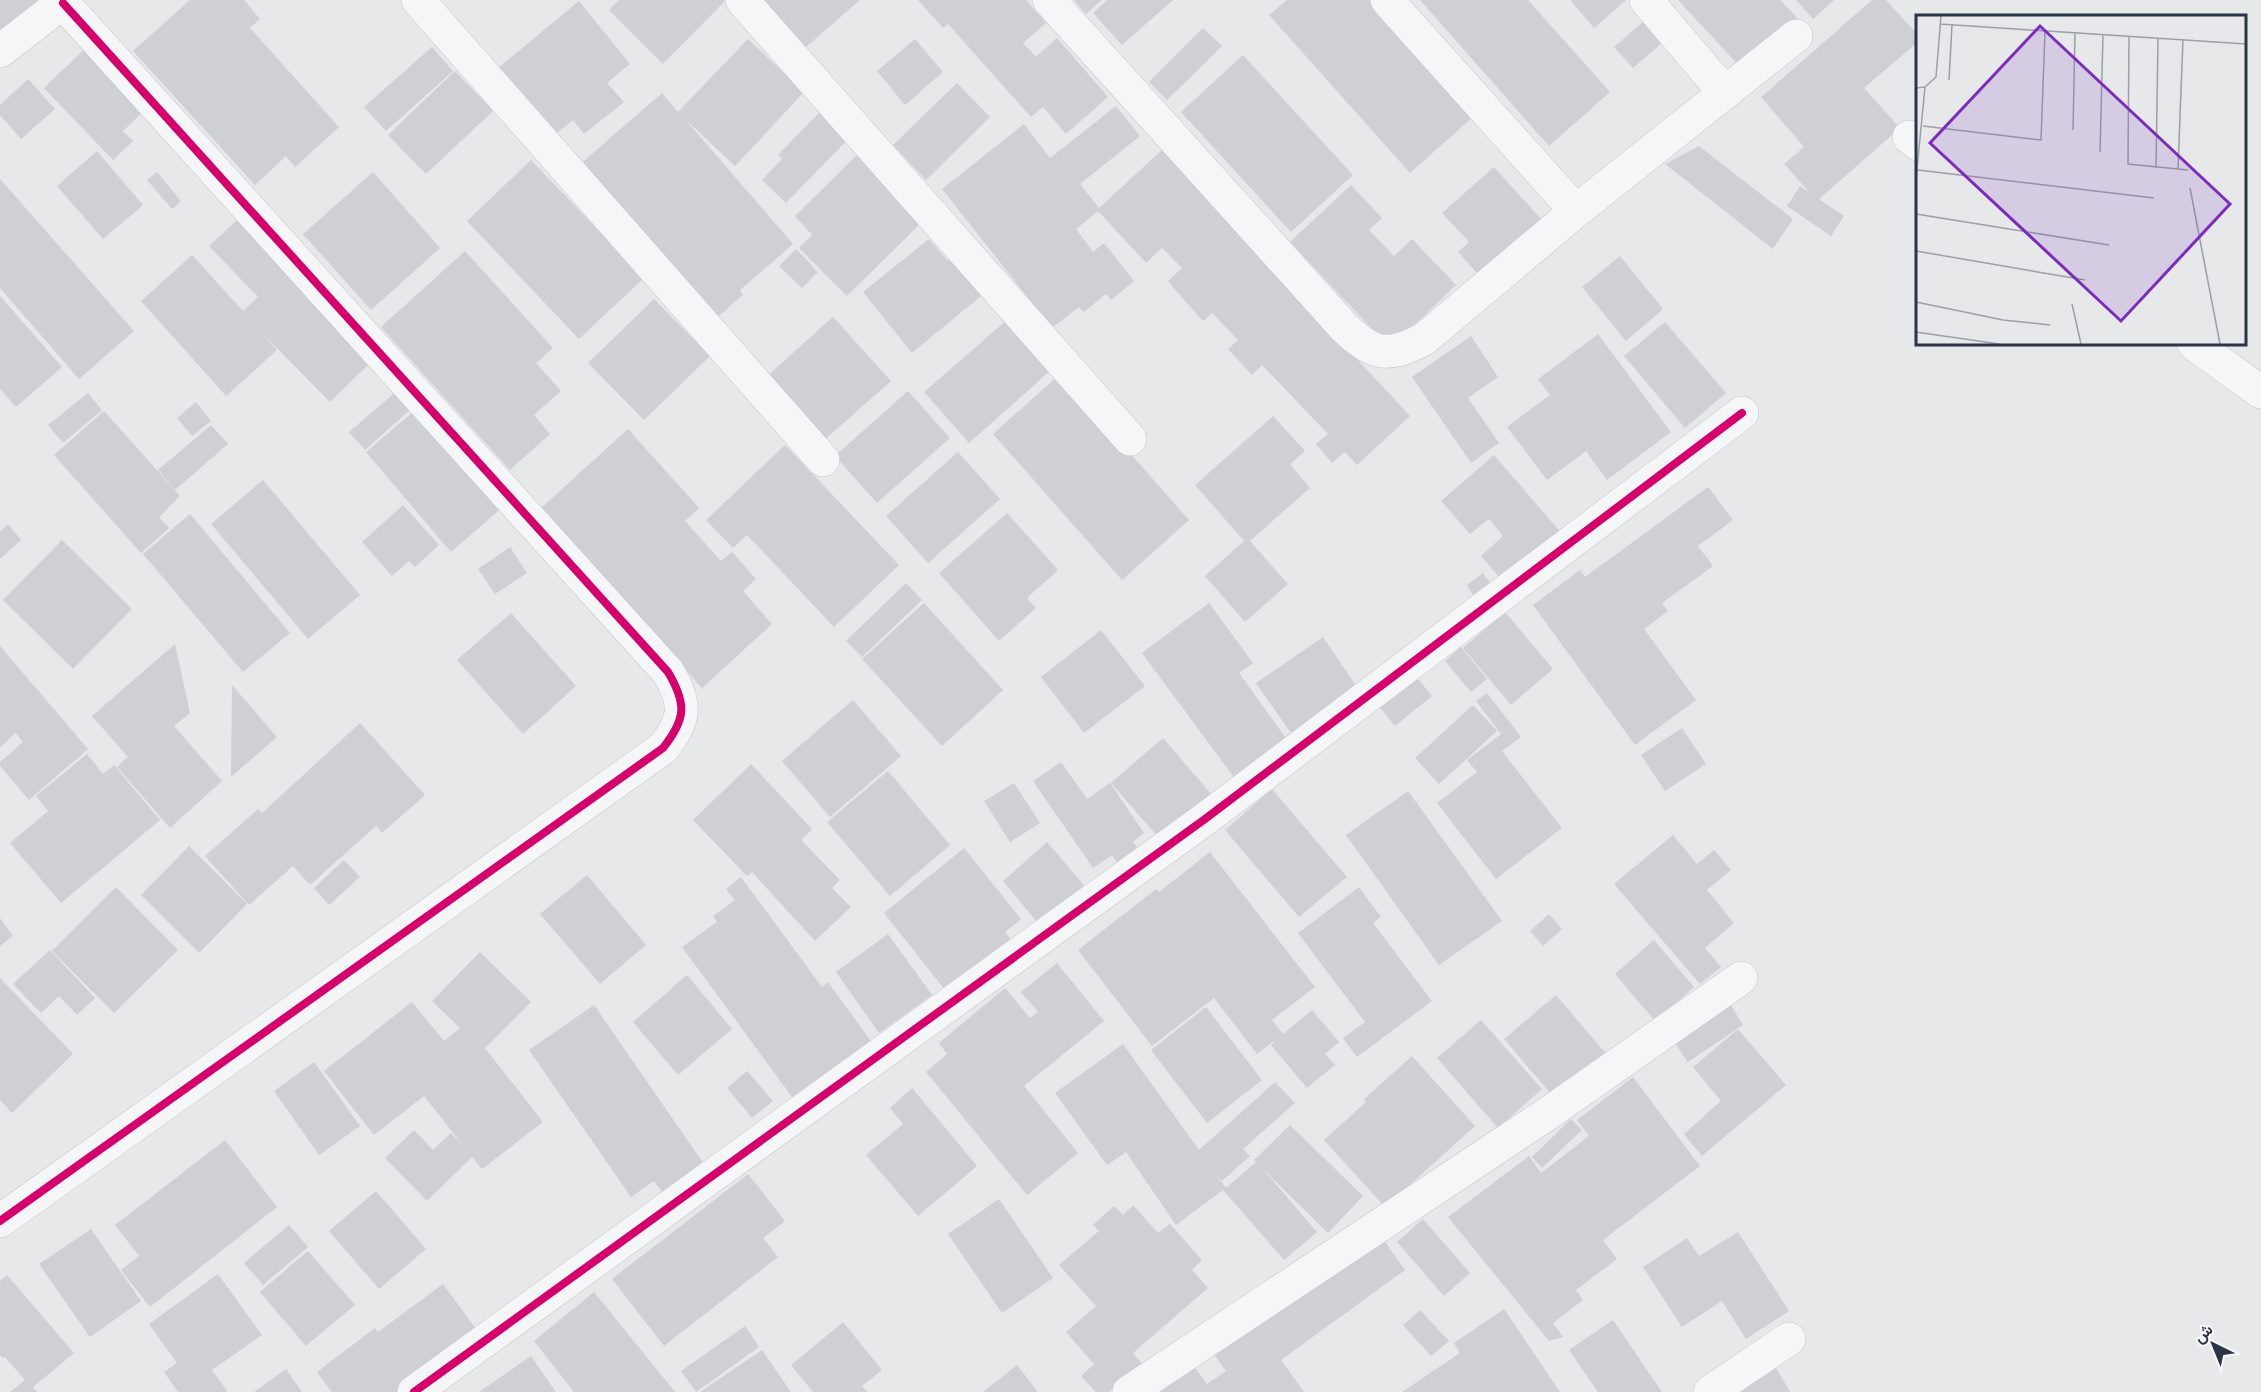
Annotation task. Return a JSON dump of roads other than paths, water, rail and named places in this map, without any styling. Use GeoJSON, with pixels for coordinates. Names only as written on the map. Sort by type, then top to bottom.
{"type":"FeatureCollection","features":[{"type":"Feature","properties":{"kind":"street"},"geometry":{"type":"LineString","coordinates":[[418,0],[823,460]]}},
{"type":"Feature","properties":{"kind":"street"},"geometry":{"type":"LineString","coordinates":[[742,0],[1130,439]]}},
{"type":"Feature","properties":{"kind":"street"},"geometry":{"type":"LineString","coordinates":[[1050,0],[1344,327],[1361,343],[1378,351],[1403,350],[1424,339],[1576,211],[1796,36]]}},
{"type":"Feature","properties":{"kind":"street"},"geometry":{"type":"LineString","coordinates":[[1387,0],[1576,211]]}},
{"type":"Feature","properties":{"kind":"street"},"geometry":{"type":"LineString","coordinates":[[1646,0],[1725,93]]}},
{"type":"Feature","properties":{"kind":"street"},"geometry":{"type":"LineString","coordinates":[[0,51],[64,1],[668,672],[679,690],[683,712],[676,731],[663,748],[0,1221]]}},
{"type":"Feature","properties":{"kind":"street"},"geometry":{"type":"LineString","coordinates":[[2195,345],[2261,392]]}},
{"type":"Feature","properties":{"kind":"street"},"geometry":{"type":"LineString","coordinates":[[414,1392],[1205,819],[1742,413]]}},
{"type":"Feature","properties":{"kind":"street"},"geometry":{"type":"LineString","coordinates":[[1130,1392],[1550,1112],[1741,978]]}},
{"type":"Feature","properties":{"kind":"street"},"geometry":{"type":"LineString","coordinates":[[1710,1392],[1789,1340]]}}]}
